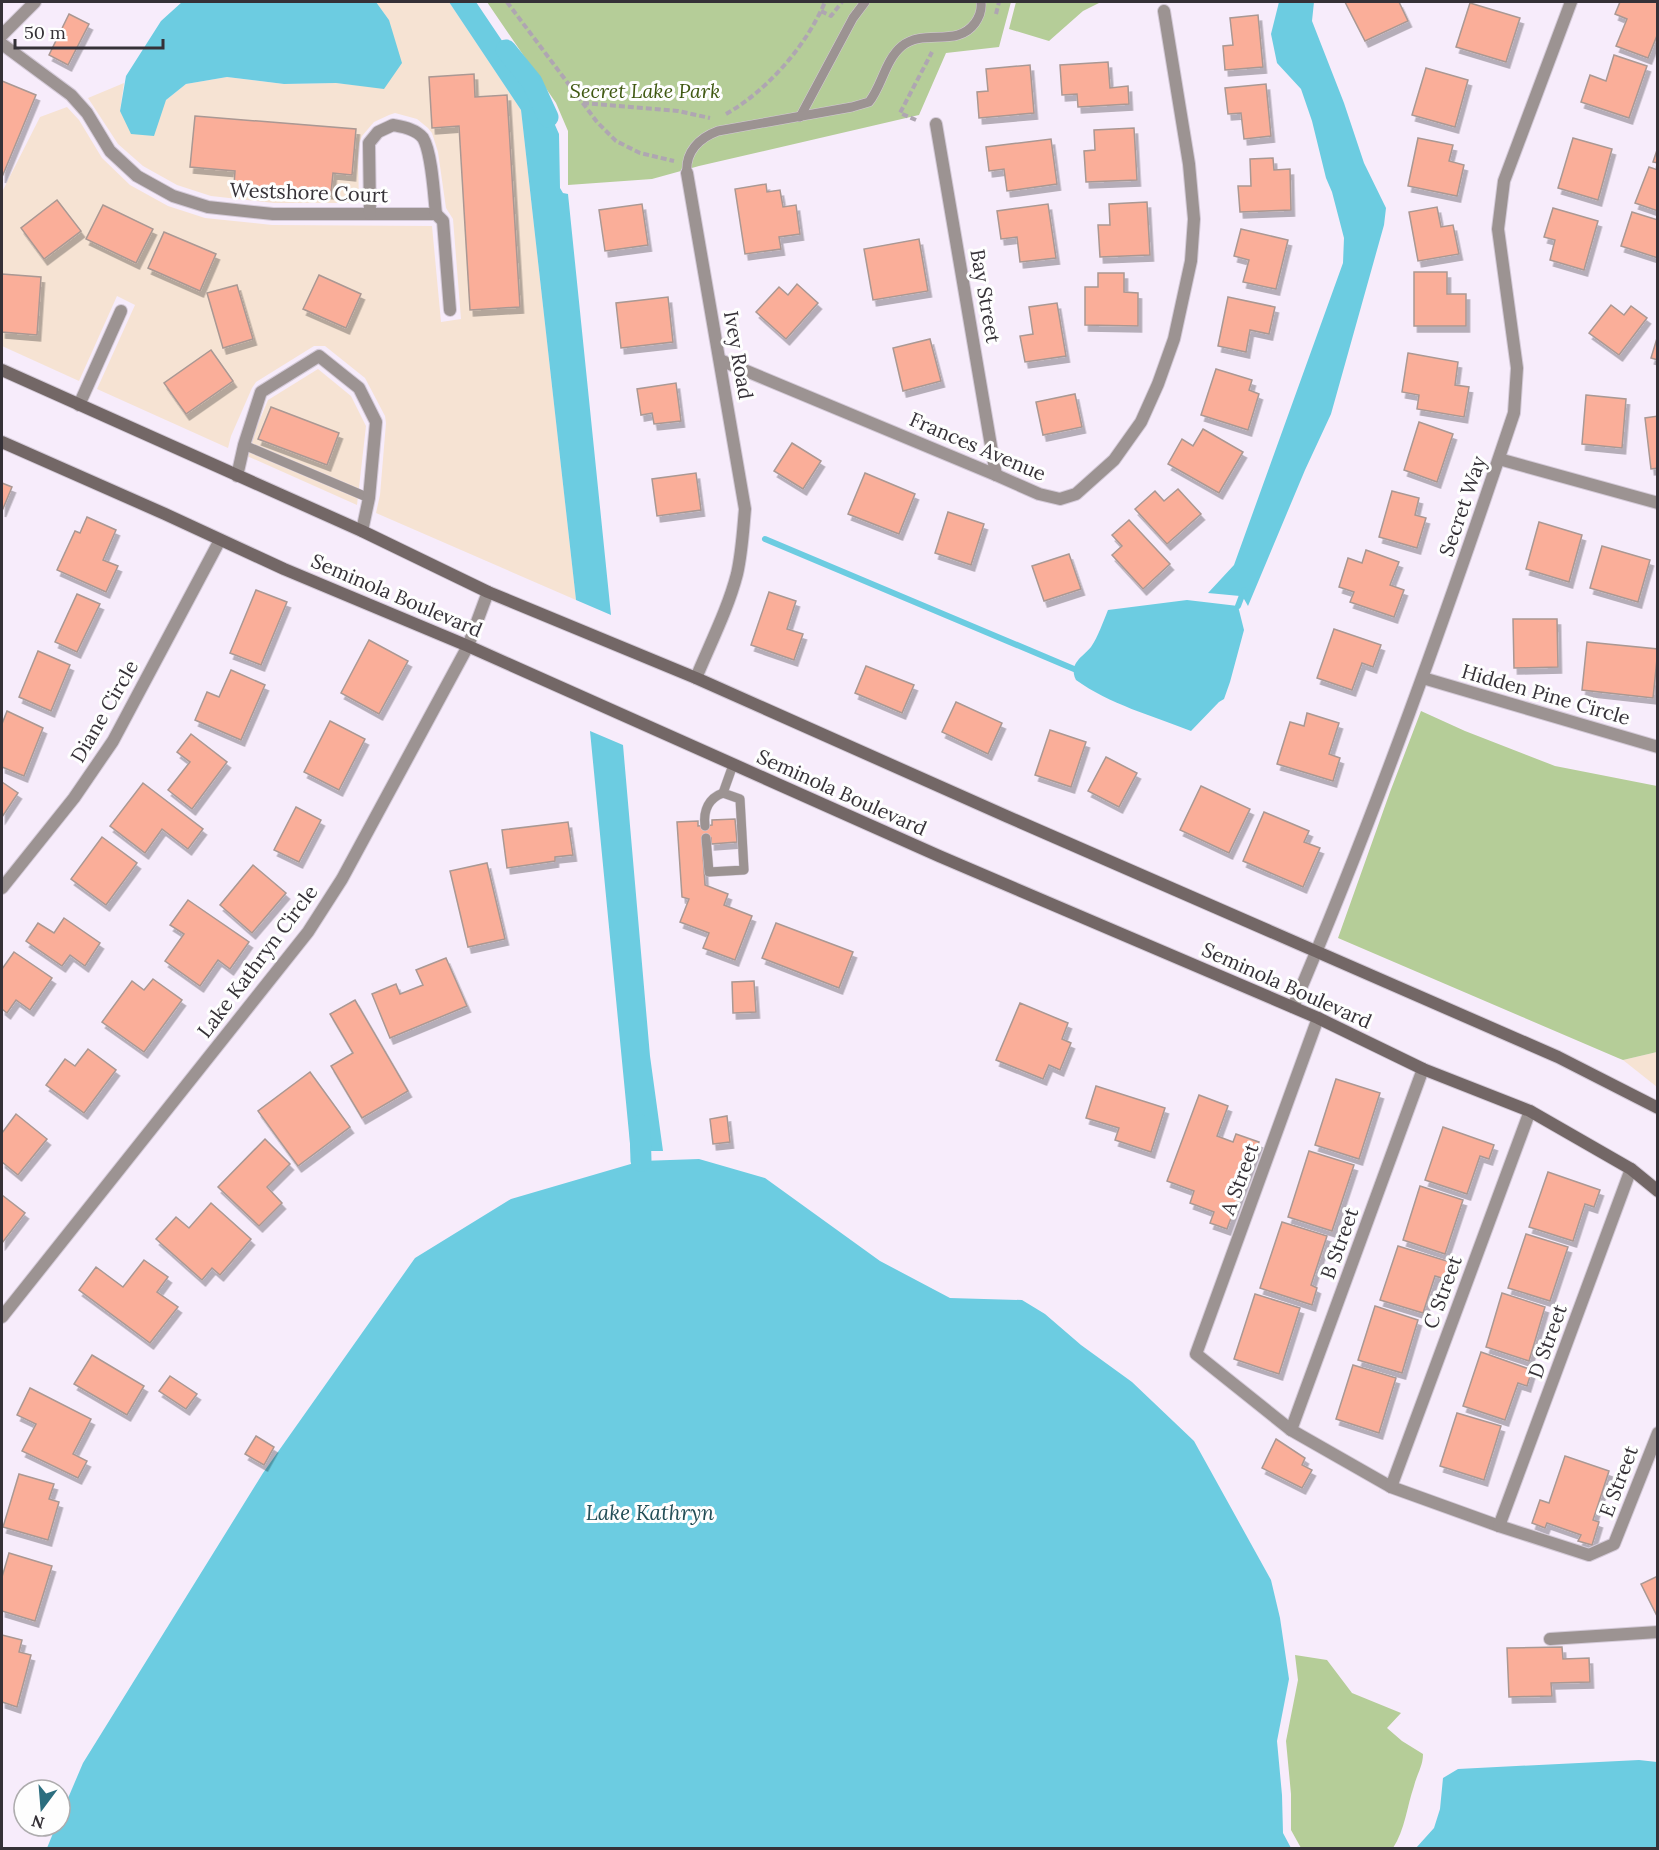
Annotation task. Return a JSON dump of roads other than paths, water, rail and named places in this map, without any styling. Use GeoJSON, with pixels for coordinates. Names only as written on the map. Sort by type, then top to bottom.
{"type":"FeatureCollection","features":[{"type":"Feature","properties":{"kind":"main road","name":"Seminola Boulevard"},"geometry":{"type":"LineString","coordinates":[[2,370],[362,531],[488,592],[696,678],[1558,1057],[1658,1108]]}},
{"type":"Feature","properties":{"kind":"main road","name":"Seminola Boulevard"},"geometry":{"type":"LineString","coordinates":[[2,442],[284,569],[468,646],[939,856],[1318,1018],[1423,1069],[1530,1111],[1632,1169],[1658,1191]]}},
{"type":"Feature","properties":{"kind":"street"},"geometry":{"type":"LineString","coordinates":[[2,35],[35,2]]}},
{"type":"Feature","properties":{"kind":"street","name":"Secret Way"},"geometry":{"type":"LineString","coordinates":[[1293,1007],[1423,678],[1514,413],[1517,368],[1498,229],[1504,181],[1570,2]]}},
{"type":"Feature","properties":{"kind":"street","name":"Frances Avenue"},"geometry":{"type":"LineString","coordinates":[[720,360],[1039,495],[1060,499],[1076,494],[1114,460],[1141,422],[1174,339],[1191,261],[1194,219],[1190,164],[1164,11]]}},
{"type":"Feature","properties":{"kind":"street","name":"Westshore Court"},"geometry":{"type":"LineString","coordinates":[[2,44],[71,94],[87,113],[110,152],[136,176],[173,196],[208,207],[273,214],[436,214]]}},
{"type":"Feature","properties":{"kind":"street","name":"Bay Street"},"geometry":{"type":"LineString","coordinates":[[936,124],[996,475]]}},
{"type":"Feature","properties":{"kind":"street"},"geometry":{"type":"LineString","coordinates":[[370,214],[369,143],[378,132],[393,125],[411,129],[422,137],[428,154],[436,214],[443,221],[450,310]]}},
{"type":"Feature","properties":{"kind":"street","name":"Ivey Road"},"geometry":{"type":"LineString","coordinates":[[687,168],[745,509],[737,574],[696,678]]}},
{"type":"Feature","properties":{"kind":"street"},"geometry":{"type":"LineString","coordinates":[[79,405],[121,311]]}},
{"type":"Feature","properties":{"kind":"street"},"geometry":{"type":"LineString","coordinates":[[237,476],[261,392],[319,356],[359,388],[376,422],[369,498],[362,531]]}},
{"type":"Feature","properties":{"kind":"street"},"geometry":{"type":"LineString","coordinates":[[1499,459],[1658,503]]}},
{"type":"Feature","properties":{"kind":"street","name":"Diane Circle"},"geometry":{"type":"LineString","coordinates":[[2,888],[74,798],[113,741],[220,540]]}},
{"type":"Feature","properties":{"kind":"street","name":"Lake Kathryn Circle"},"geometry":{"type":"LineString","coordinates":[[2,1317],[308,932],[342,879],[468,646],[488,592]]}},
{"type":"Feature","properties":{"kind":"street","name":"Hidden Pine Circle"},"geometry":{"type":"LineString","coordinates":[[1423,678],[1658,747]]}},
{"type":"Feature","properties":{"kind":"street","name":"A Street"},"geometry":{"type":"LineString","coordinates":[[1291,1430],[1196,1354],[1318,1018]]}},
{"type":"Feature","properties":{"kind":"street","name":"B Street"},"geometry":{"type":"LineString","coordinates":[[1291,1430],[1423,1069]]}},
{"type":"Feature","properties":{"kind":"street","name":"C Street"},"geometry":{"type":"LineString","coordinates":[[1391,1487],[1530,1111]]}},
{"type":"Feature","properties":{"kind":"street","name":"D Street"},"geometry":{"type":"LineString","coordinates":[[1499,1526],[1632,1169]]}},
{"type":"Feature","properties":{"kind":"street"},"geometry":{"type":"LineString","coordinates":[[1291,1430],[1391,1487],[1499,1526]]}},
{"type":"Feature","properties":{"kind":"street","name":"E Street"},"geometry":{"type":"LineString","coordinates":[[1499,1526],[1589,1555],[1614,1544],[1658,1433]]}},
{"type":"Feature","properties":{"kind":"street"},"geometry":{"type":"LineString","coordinates":[[1550,1639],[1658,1632]]}},
{"type":"Feature","properties":{"kind":"lane"},"geometry":{"type":"LineString","coordinates":[[800,117],[853,18],[865,2]]}},
{"type":"Feature","properties":{"kind":"lane"},"geometry":{"type":"LineString","coordinates":[[687,168],[693,148],[718,131],[869,102],[896,51],[904,44],[920,37],[956,36],[965,33],[978,19],[981,2]]}},
{"type":"Feature","properties":{"kind":"lane"},"geometry":{"type":"LineString","coordinates":[[244,445],[369,498]]}},
{"type":"Feature","properties":{"kind":"lane"},"geometry":{"type":"LineString","coordinates":[[705,826],[704,816],[709,802],[723,792],[733,765]]}},
{"type":"Feature","properties":{"kind":"lane"},"geometry":{"type":"LineString","coordinates":[[706,838],[709,872],[744,870],[740,799],[723,792]]}},
{"type":"Feature","properties":{"kind":"water"},"geometry":{"type":"Polygon","coordinates":[[[182,2],[376,2],[389,20],[402,63],[384,89],[336,83],[284,84],[227,77],[186,84],[166,100],[154,136],[131,134],[120,111],[126,76],[161,21],[182,2]]]}},
{"type":"Feature","properties":{"kind":"water"},"geometry":{"type":"Polygon","coordinates":[[[449,2],[476,2],[548,109],[559,134],[560,188],[563,193],[568,194],[611,615],[576,600],[521,110],[449,2]]]}},
{"type":"Feature","properties":{"kind":"water"},"geometry":{"type":"Polygon","coordinates":[[[1279,2],[1314,2],[1312,21],[1344,103],[1364,163],[1386,208],[1384,225],[1331,414],[1248,606],[1240,596],[1208,593],[1234,565],[1343,263],[1344,238],[1312,121],[1301,89],[1277,63],[1271,34],[1279,2]]]}},
{"type":"Feature","properties":{"kind":"water"},"geometry":{"type":"Polygon","coordinates":[[[1187,600],[1238,606],[1244,630],[1224,699],[1191,731],[1117,703],[1076,680],[1075,665],[1094,643],[1108,610],[1187,600]]]}},
{"type":"Feature","properties":{"kind":"water"},"geometry":{"type":"Polygon","coordinates":[[[590,731],[623,745],[650,1056],[663,1151],[642,1151],[631,1154],[590,731]]]}},
{"type":"Feature","properties":{"kind":"water","name":"Lake Kathryn"},"geometry":{"type":"Polygon","coordinates":[[[699,1159],[765,1178],[880,1261],[950,1298],[1022,1300],[1045,1314],[1081,1345],[1132,1382],[1194,1441],[1271,1580],[1280,1618],[1289,1679],[1277,1741],[1283,1833],[1291,1848],[47,1848],[51,1838],[72,1838],[72,1789],[83,1763],[263,1473],[415,1258],[511,1199],[641,1161],[699,1159]]]}},
{"type":"Feature","properties":{"kind":"water"},"geometry":{"type":"Polygon","coordinates":[[[1639,1760],[1657,1762],[1657,1848],[1416,1848],[1434,1828],[1440,1809],[1443,1778],[1458,1769],[1639,1760]]]}},
{"type":"Feature","properties":{"kind":"waterway"},"geometry":{"type":"LineString","coordinates":[[506,50],[532,82],[548,117]]}},
{"type":"Feature","properties":{"kind":"waterway"},"geometry":{"type":"LineString","coordinates":[[765,539],[1074,669]]}},
{"type":"Feature","properties":{"kind":"waterway"},"geometry":{"type":"LineString","coordinates":[[1238,606],[1244,590]]}},
{"type":"Feature","properties":{"kind":"waterway"},"geometry":{"type":"LineString","coordinates":[[640,1125],[641,1161]]}},
{"type":"Feature","properties":{"kind":"park label","name":"Secret Lake Park"},"geometry":{"type":"Point","coordinates":[645,90]}}]}
